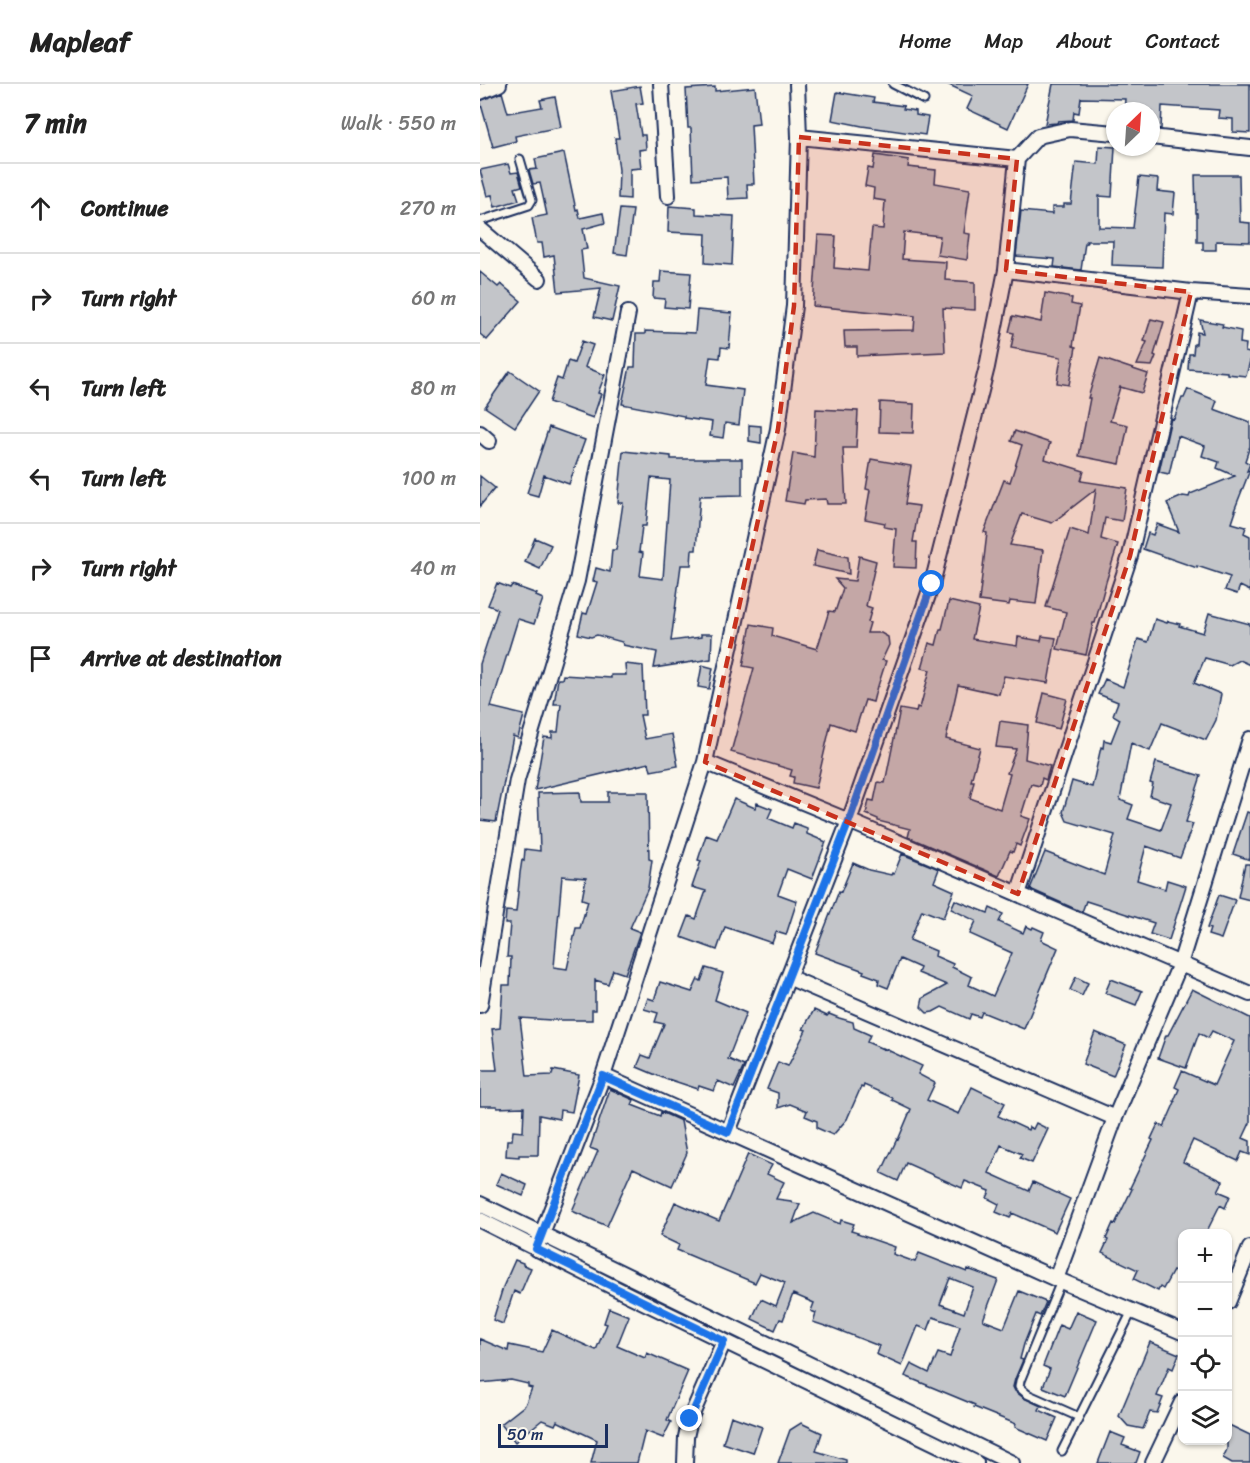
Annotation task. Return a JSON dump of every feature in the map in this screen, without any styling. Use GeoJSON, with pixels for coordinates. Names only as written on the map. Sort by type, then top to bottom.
{"type":"FeatureCollection","features":[{"type":"Feature","properties":{"kind":"street"},"geometry":{"type":"LineString","coordinates":[[480,92],[499,84]]}},
{"type":"Feature","properties":{"kind":"street"},"geometry":{"type":"LineString","coordinates":[[661,84],[668,195]]}},
{"type":"Feature","properties":{"kind":"street"},"geometry":{"type":"LineString","coordinates":[[536,1249],[603,1076],[705,762],[777,429],[794,306],[799,137],[797,84]]}},
{"type":"Feature","properties":{"kind":"street"},"geometry":{"type":"LineString","coordinates":[[728,1132],[849,821],[932,584],[987,367],[1006,270],[1017,159],[1038,136],[1070,129],[1106,132]]}},
{"type":"Feature","properties":{"kind":"street"},"geometry":{"type":"LineString","coordinates":[[799,137],[1017,159]]}},
{"type":"Feature","properties":{"kind":"street"},"geometry":{"type":"LineString","coordinates":[[1160,138],[1250,148]]}},
{"type":"Feature","properties":{"kind":"street"},"geometry":{"type":"LineString","coordinates":[[480,229],[539,279]]}},
{"type":"Feature","properties":{"kind":"street"},"geometry":{"type":"LineString","coordinates":[[1006,270],[1191,292],[1250,296]]}},
{"type":"Feature","properties":{"kind":"street"},"geometry":{"type":"LineString","coordinates":[[1018,894],[1130,556],[1191,292]]}},
{"type":"Feature","properties":{"kind":"street"},"geometry":{"type":"LineString","coordinates":[[480,1005],[517,780],[577,581],[628,313]]}},
{"type":"Feature","properties":{"kind":"street"},"geometry":{"type":"LineString","coordinates":[[1058,1280],[1115,1118],[1180,964],[1250,739]]}},
{"type":"Feature","properties":{"kind":"street"},"geometry":{"type":"LineString","coordinates":[[705,762],[849,821],[1250,994]]}},
{"type":"Feature","properties":{"kind":"street"},"geometry":{"type":"LineString","coordinates":[[788,977],[1115,1118]]}},
{"type":"Feature","properties":{"kind":"street"},"geometry":{"type":"LineString","coordinates":[[603,1076],[1058,1280],[1178,1330]]}},
{"type":"Feature","properties":{"kind":"street"},"geometry":{"type":"LineString","coordinates":[[480,1204],[1012,1463]]}},
{"type":"Feature","properties":{"kind":"street"},"geometry":{"type":"LineString","coordinates":[[480,1220],[976,1463]]}},
{"type":"Feature","properties":{"kind":"street"},"geometry":{"type":"LineString","coordinates":[[1232,1290],[1250,1248]]}},
{"type":"Feature","properties":{"kind":"street"},"geometry":{"type":"LineString","coordinates":[[685,1463],[686,1437],[690,1419],[724,1341]]}},
{"type":"Feature","properties":{"kind":"street"},"geometry":{"type":"LineString","coordinates":[[1153,1463],[1178,1410]]}},
{"type":"Feature","properties":{"kind":"lane"},"geometry":{"type":"LineString","coordinates":[[893,84],[924,100]]}},
{"type":"Feature","properties":{"kind":"lane"},"geometry":{"type":"LineString","coordinates":[[480,221],[530,204],[532,200],[520,159]]}},
{"type":"Feature","properties":{"kind":"lane"},"geometry":{"type":"LineString","coordinates":[[1058,1280],[1019,1387],[1027,1394],[1079,1417]]}},
{"type":"Feature","properties":{"kind":"lane"},"geometry":{"type":"LineString","coordinates":[[1062,1451],[1132,1311]]}},
{"type":"Feature","properties":{"kind":"highlighted area"},"geometry":{"type":"Polygon","coordinates":[[[799,137],[1017,159],[1006,270],[1191,292],[1130,556],[1018,894],[705,762],[778,429],[794,306],[799,137]]]}},
{"type":"Feature","properties":{"kind":"building"},"geometry":{"type":"Polygon","coordinates":[[[947,84],[1028,84],[1008,128],[967,109],[973,96],[947,84]]]}},
{"type":"Feature","properties":{"kind":"building"},"geometry":{"type":"Polygon","coordinates":[[[1053,84],[1250,84],[1250,133],[1233,132],[1233,119],[1218,118],[1219,110],[1162,106],[1160,129],[1160,102],[1125,102],[1125,99],[1081,98],[1079,113],[1074,112],[1073,120],[1045,124],[1053,84]]]}},
{"type":"Feature","properties":{"kind":"building"},"geometry":{"type":"Polygon","coordinates":[[[640,86],[643,103],[636,104],[641,135],[645,135],[646,149],[639,150],[641,168],[630,169],[630,199],[618,198],[619,170],[615,138],[619,138],[611,91],[640,86]]]}},
{"type":"Feature","properties":{"kind":"building"},"geometry":{"type":"Polygon","coordinates":[[[715,87],[715,91],[755,87],[759,124],[751,125],[754,184],[747,184],[748,198],[728,199],[727,177],[693,179],[691,128],[688,128],[686,89],[715,87]]]}},
{"type":"Feature","properties":{"kind":"building"},"geometry":{"type":"Polygon","coordinates":[[[502,92],[508,113],[542,107],[540,100],[555,97],[561,127],[515,136],[516,141],[493,147],[480,101],[502,92]]]}},
{"type":"Feature","properties":{"kind":"building"},"geometry":{"type":"Polygon","coordinates":[[[837,92],[874,98],[873,102],[904,106],[903,109],[916,111],[916,115],[928,117],[925,135],[832,120],[837,92]]]}},
{"type":"Feature","properties":{"kind":"building"},"geometry":{"type":"Polygon","coordinates":[[[1099,146],[1106,146],[1106,156],[1114,156],[1112,197],[1099,196],[1099,227],[1133,228],[1139,177],[1158,179],[1157,191],[1175,193],[1173,214],[1164,213],[1162,267],[1112,265],[1113,241],[1086,241],[1081,270],[1054,267],[1055,259],[1016,256],[1021,211],[1052,214],[1052,207],[1064,207],[1064,204],[1071,204],[1076,162],[1098,164],[1099,146]]]}},
{"type":"Feature","properties":{"kind":"building"},"geometry":{"type":"Polygon","coordinates":[[[564,153],[576,210],[578,209],[580,218],[603,213],[605,223],[583,229],[587,249],[581,250],[584,278],[620,286],[612,321],[594,317],[601,288],[558,292],[554,255],[544,257],[542,243],[537,243],[532,218],[547,215],[540,183],[533,184],[529,170],[537,169],[535,159],[564,153]]]}},
{"type":"Feature","properties":{"kind":"building"},"geometry":{"type":"Polygon","coordinates":[[[875,155],[909,160],[908,167],[936,170],[935,183],[970,189],[964,233],[970,234],[967,260],[937,255],[940,236],[904,232],[902,259],[946,262],[945,280],[975,282],[975,310],[943,308],[945,352],[857,356],[857,347],[845,347],[844,331],[914,330],[915,316],[813,306],[818,235],[836,236],[834,268],[868,271],[872,228],[883,229],[885,201],[873,199],[874,188],[865,186],[868,168],[873,169],[875,155]]]}},
{"type":"Feature","properties":{"kind":"building"},"geometry":{"type":"Polygon","coordinates":[[[508,164],[511,173],[518,172],[522,186],[515,188],[519,200],[495,207],[492,195],[487,196],[480,170],[508,164]]]}},
{"type":"Feature","properties":{"kind":"building"},"geometry":{"type":"Polygon","coordinates":[[[1195,175],[1239,175],[1240,222],[1250,223],[1250,242],[1216,241],[1216,250],[1203,250],[1203,242],[1197,242],[1195,175]]]}},
{"type":"Feature","properties":{"kind":"building"},"geometry":{"type":"Polygon","coordinates":[[[669,206],[696,208],[696,214],[734,216],[732,265],[705,263],[706,234],[668,232],[669,206]]]}},
{"type":"Feature","properties":{"kind":"building"},"geometry":{"type":"Polygon","coordinates":[[[620,209],[633,210],[627,255],[614,253],[620,209]]]}},
{"type":"Feature","properties":{"kind":"building"},"geometry":{"type":"Polygon","coordinates":[[[661,271],[691,273],[688,309],[664,307],[665,299],[653,298],[654,282],[660,282],[661,271]]]}},
{"type":"Feature","properties":{"kind":"building"},"geometry":{"type":"Polygon","coordinates":[[[480,272],[498,287],[501,284],[521,301],[487,340],[480,334],[480,272]]]}},
{"type":"Feature","properties":{"kind":"building"},"geometry":{"type":"Polygon","coordinates":[[[1045,293],[1072,298],[1071,304],[1080,306],[1069,385],[1057,383],[1061,357],[1011,348],[1014,333],[1009,332],[1013,316],[1041,322],[1045,293]]]}},
{"type":"Feature","properties":{"kind":"building"},"geometry":{"type":"Polygon","coordinates":[[[697,310],[732,313],[729,348],[721,347],[720,358],[710,357],[706,385],[743,390],[739,425],[725,423],[723,438],[710,436],[712,422],[622,404],[630,367],[635,367],[636,334],[645,334],[645,331],[695,333],[697,310]]]}},
{"type":"Feature","properties":{"kind":"building"},"geometry":{"type":"Polygon","coordinates":[[[1151,319],[1164,322],[1154,355],[1156,356],[1152,366],[1137,365],[1147,342],[1144,341],[1151,319]]]}},
{"type":"Feature","properties":{"kind":"building"},"geometry":{"type":"Polygon","coordinates":[[[1200,320],[1223,324],[1222,327],[1241,331],[1240,343],[1246,344],[1245,352],[1250,353],[1246,376],[1188,369],[1189,354],[1193,354],[1197,332],[1203,333],[1200,320]]]}},
{"type":"Feature","properties":{"kind":"building"},"geometry":{"type":"Polygon","coordinates":[[[582,341],[593,345],[585,367],[605,375],[598,393],[601,394],[593,418],[549,402],[557,378],[562,380],[568,361],[574,363],[582,341]]]}},
{"type":"Feature","properties":{"kind":"building"},"geometry":{"type":"Polygon","coordinates":[[[1100,358],[1148,374],[1142,393],[1120,387],[1110,421],[1128,425],[1120,464],[1079,456],[1090,398],[1088,398],[1100,358]]]}},
{"type":"Feature","properties":{"kind":"building"},"geometry":{"type":"Polygon","coordinates":[[[510,371],[539,391],[515,427],[485,407],[510,371]]]}},
{"type":"Feature","properties":{"kind":"building"},"geometry":{"type":"Polygon","coordinates":[[[1188,389],[1217,401],[1214,409],[1250,422],[1250,446],[1245,461],[1250,464],[1247,471],[1250,470],[1234,511],[1236,511],[1232,523],[1246,527],[1244,533],[1250,536],[1250,591],[1240,586],[1237,594],[1225,590],[1230,577],[1143,549],[1148,533],[1153,535],[1157,524],[1179,532],[1167,503],[1183,496],[1189,497],[1190,494],[1235,476],[1217,468],[1219,462],[1202,456],[1205,446],[1178,436],[1169,474],[1159,472],[1171,418],[1174,419],[1188,389]]]}},
{"type":"Feature","properties":{"kind":"building"},"geometry":{"type":"Polygon","coordinates":[[[880,402],[914,404],[913,433],[879,432],[880,402]]]}},
{"type":"Feature","properties":{"kind":"building"},"geometry":{"type":"Polygon","coordinates":[[[816,409],[858,411],[856,448],[843,448],[846,504],[827,504],[826,499],[805,500],[804,504],[785,501],[793,453],[814,457],[816,409]]]}},
{"type":"Feature","properties":{"kind":"building"},"geometry":{"type":"Polygon","coordinates":[[[749,425],[761,426],[761,443],[749,441],[749,425]]]}},
{"type":"Feature","properties":{"kind":"building"},"geometry":{"type":"Polygon","coordinates":[[[549,427],[585,440],[569,484],[544,475],[538,496],[527,493],[549,427]]]}},
{"type":"Feature","properties":{"kind":"building"},"geometry":{"type":"Polygon","coordinates":[[[1015,431],[1050,443],[1045,459],[1084,471],[1081,481],[1127,488],[1122,521],[1105,518],[1101,539],[1118,544],[1095,623],[1093,623],[1086,655],[1057,649],[1066,612],[1046,607],[1070,529],[1089,535],[1096,489],[1052,523],[1022,514],[1010,545],[1043,550],[1036,604],[1010,601],[1009,605],[979,601],[987,533],[984,532],[1004,480],[1010,482],[1022,445],[1011,441],[1015,431]]]}},
{"type":"Feature","properties":{"kind":"building"},"geometry":{"type":"Polygon","coordinates":[[[623,451],[671,456],[671,459],[742,459],[742,495],[700,496],[696,550],[692,550],[691,565],[681,565],[671,641],[701,637],[701,634],[712,634],[711,659],[654,668],[657,652],[623,645],[622,642],[597,635],[591,637],[578,634],[583,613],[587,614],[597,582],[593,581],[596,568],[610,572],[612,550],[616,550],[623,503],[618,503],[623,451]],[[651,478],[646,526],[642,526],[639,552],[643,553],[640,576],[663,579],[670,480],[651,478]]]}},
{"type":"Feature","properties":{"kind":"building"},"geometry":{"type":"Polygon","coordinates":[[[871,459],[911,466],[905,504],[919,506],[913,542],[917,542],[916,568],[893,567],[896,529],[884,527],[885,523],[865,519],[870,490],[866,489],[871,459]]]}},
{"type":"Feature","properties":{"kind":"building"},"geometry":{"type":"Polygon","coordinates":[[[480,476],[495,488],[480,506],[480,476]]]}},
{"type":"Feature","properties":{"kind":"building"},"geometry":{"type":"Polygon","coordinates":[[[535,538],[551,545],[540,569],[525,562],[535,538]]]}},
{"type":"Feature","properties":{"kind":"building"},"geometry":{"type":"Polygon","coordinates":[[[817,550],[848,557],[849,574],[813,566],[817,550]]]}},
{"type":"Feature","properties":{"kind":"building"},"geometry":{"type":"Polygon","coordinates":[[[859,556],[876,561],[866,606],[872,608],[867,633],[881,633],[888,637],[889,645],[882,660],[886,661],[873,702],[865,700],[855,731],[831,723],[816,788],[793,783],[794,777],[790,776],[792,770],[731,752],[754,668],[743,666],[751,624],[773,628],[772,636],[817,649],[829,611],[835,612],[843,588],[835,579],[855,581],[859,556]]]}},
{"type":"Feature","properties":{"kind":"building"},"geometry":{"type":"Polygon","coordinates":[[[497,583],[510,588],[512,585],[537,594],[536,596],[543,599],[534,624],[518,619],[491,707],[524,715],[518,738],[513,736],[496,822],[480,820],[480,664],[498,609],[488,605],[497,583]]]}},
{"type":"Feature","properties":{"kind":"building"},"geometry":{"type":"Polygon","coordinates":[[[949,601],[979,608],[972,639],[1017,646],[1018,637],[1041,641],[1042,636],[1056,638],[1048,683],[1004,676],[999,694],[958,685],[946,739],[980,748],[971,781],[974,781],[970,798],[1000,809],[1010,774],[1007,773],[1016,749],[996,747],[1000,721],[1028,725],[1025,759],[1050,766],[1046,780],[1042,778],[1040,786],[1031,784],[1021,816],[1030,819],[1020,846],[1016,844],[1013,852],[1010,851],[999,876],[908,837],[910,829],[878,821],[866,814],[869,800],[874,801],[878,782],[885,783],[900,709],[916,712],[917,707],[920,708],[930,670],[922,668],[929,643],[936,645],[949,601]]]}},
{"type":"Feature","properties":{"kind":"building"},"geometry":{"type":"Polygon","coordinates":[[[1209,613],[1250,624],[1250,665],[1239,660],[1230,665],[1205,658],[1194,683],[1221,694],[1216,720],[1206,740],[1162,723],[1150,751],[1131,743],[1120,800],[1133,805],[1128,819],[1161,830],[1171,803],[1150,796],[1153,784],[1150,783],[1156,762],[1201,776],[1186,822],[1193,824],[1180,858],[1146,846],[1137,880],[1165,889],[1167,880],[1186,886],[1169,940],[1150,934],[1154,923],[1086,901],[1082,912],[1030,889],[1045,852],[1104,875],[1115,835],[1067,821],[1063,812],[1072,781],[1092,787],[1101,747],[1103,748],[1104,740],[1111,742],[1120,719],[1113,715],[1118,702],[1098,694],[1105,679],[1123,687],[1138,639],[1148,642],[1155,619],[1180,624],[1179,626],[1203,633],[1209,613]]]}},
{"type":"Feature","properties":{"kind":"building"},"geometry":{"type":"Polygon","coordinates":[[[625,664],[643,666],[645,715],[640,715],[645,739],[672,734],[678,766],[651,771],[649,763],[535,790],[544,737],[552,738],[552,732],[558,732],[561,704],[554,704],[558,679],[562,679],[563,675],[611,678],[611,675],[626,675],[625,664]]]}},
{"type":"Feature","properties":{"kind":"building"},"geometry":{"type":"Polygon","coordinates":[[[702,665],[713,668],[709,689],[698,687],[702,665]]]}},
{"type":"Feature","properties":{"kind":"building"},"geometry":{"type":"Polygon","coordinates":[[[1044,693],[1067,699],[1059,729],[1037,723],[1044,693]]]}},
{"type":"Feature","properties":{"kind":"building"},"geometry":{"type":"Polygon","coordinates":[[[580,792],[581,802],[608,802],[608,792],[648,792],[649,859],[652,860],[648,888],[630,928],[640,932],[625,974],[613,970],[608,984],[595,980],[595,1010],[592,1010],[592,1020],[520,1018],[527,1076],[552,1075],[553,1070],[579,1075],[572,1112],[560,1110],[559,1119],[539,1115],[538,1155],[519,1155],[519,1157],[506,1156],[507,1140],[512,1140],[513,1131],[523,1132],[524,1107],[480,1106],[480,1070],[497,1070],[492,1029],[500,1028],[503,985],[510,985],[511,957],[507,957],[510,924],[505,924],[506,911],[516,912],[525,849],[540,851],[538,793],[580,792]],[[562,876],[554,967],[567,969],[576,928],[580,928],[588,901],[582,899],[586,878],[562,876]]]}},
{"type":"Feature","properties":{"kind":"building"},"geometry":{"type":"Polygon","coordinates":[[[734,799],[755,808],[757,803],[772,809],[768,818],[792,828],[794,823],[807,828],[807,834],[826,842],[812,879],[787,869],[778,894],[797,901],[786,935],[776,932],[772,943],[725,927],[717,950],[681,937],[689,916],[696,919],[706,891],[692,887],[701,861],[698,860],[706,835],[717,839],[734,799]]]}},
{"type":"Feature","properties":{"kind":"building"},"geometry":{"type":"Polygon","coordinates":[[[1247,812],[1250,813],[1250,860],[1233,854],[1247,812]]]}},
{"type":"Feature","properties":{"kind":"building"},"geometry":{"type":"Polygon","coordinates":[[[902,854],[939,869],[934,882],[954,891],[943,918],[922,910],[910,940],[936,951],[935,956],[953,964],[952,967],[972,977],[969,985],[993,996],[1012,953],[970,934],[976,921],[951,909],[955,900],[988,913],[990,908],[1003,914],[999,922],[1023,933],[1026,926],[1044,932],[1041,940],[1058,948],[1024,1029],[982,1012],[980,1017],[971,1014],[969,1019],[942,1007],[927,1013],[921,1007],[923,998],[947,985],[918,973],[920,968],[900,959],[888,988],[878,984],[879,979],[863,973],[864,971],[815,953],[839,891],[841,892],[853,863],[869,870],[891,875],[894,874],[902,854]]]}},
{"type":"Feature","properties":{"kind":"building"},"geometry":{"type":"Polygon","coordinates":[[[1245,864],[1250,864],[1250,900],[1238,897],[1245,864]]]}},
{"type":"Feature","properties":{"kind":"building"},"geometry":{"type":"Polygon","coordinates":[[[1219,895],[1235,900],[1221,939],[1208,935],[1210,929],[1207,928],[1219,895]]]}},
{"type":"Feature","properties":{"kind":"building"},"geometry":{"type":"Polygon","coordinates":[[[706,968],[723,973],[715,1000],[746,1013],[728,1059],[744,1066],[734,1088],[718,1081],[714,1091],[668,1080],[637,1067],[642,1055],[650,1058],[664,1024],[655,1022],[658,1013],[644,1009],[648,998],[654,1000],[660,982],[692,992],[698,979],[701,981],[706,968]]]}},
{"type":"Feature","properties":{"kind":"building"},"geometry":{"type":"Polygon","coordinates":[[[1076,977],[1088,983],[1082,996],[1070,990],[1076,977]]]}},
{"type":"Feature","properties":{"kind":"building"},"geometry":{"type":"Polygon","coordinates":[[[1111,979],[1142,991],[1136,1005],[1105,993],[1111,979]]]}},
{"type":"Feature","properties":{"kind":"building"},"geometry":{"type":"Polygon","coordinates":[[[1192,989],[1250,1018],[1250,1123],[1243,1138],[1250,1141],[1250,1155],[1242,1152],[1238,1161],[1193,1140],[1183,1162],[1223,1181],[1218,1191],[1230,1196],[1225,1208],[1220,1205],[1208,1229],[1178,1229],[1178,1273],[1173,1271],[1163,1289],[1160,1287],[1158,1291],[1134,1279],[1138,1270],[1102,1253],[1108,1240],[1106,1239],[1132,1189],[1130,1188],[1153,1140],[1151,1139],[1158,1124],[1164,1127],[1175,1102],[1179,1089],[1175,1087],[1182,1071],[1214,1085],[1234,1041],[1212,1031],[1208,1038],[1199,1033],[1186,1068],[1158,1058],[1166,1035],[1192,989]]]}},
{"type":"Feature","properties":{"kind":"building"},"geometry":{"type":"Polygon","coordinates":[[[814,1010],[827,1016],[829,1014],[853,1022],[854,1028],[870,1035],[867,1042],[922,1066],[918,1074],[935,1083],[927,1100],[959,1114],[972,1087],[1005,1103],[998,1116],[1028,1130],[1029,1127],[1033,1129],[1036,1123],[1048,1129],[1032,1163],[1020,1158],[1022,1154],[1001,1145],[989,1173],[1029,1191],[1033,1182],[1070,1199],[1055,1232],[1012,1213],[1010,1218],[996,1212],[999,1204],[987,1198],[990,1191],[965,1181],[962,1188],[906,1163],[898,1181],[881,1173],[911,1109],[864,1085],[847,1119],[833,1135],[817,1128],[817,1121],[805,1116],[807,1111],[790,1104],[778,1108],[778,1093],[767,1089],[778,1062],[788,1066],[806,1030],[803,1029],[814,1010]]]}},
{"type":"Feature","properties":{"kind":"building"},"geometry":{"type":"Polygon","coordinates":[[[1095,1032],[1126,1045],[1113,1076],[1083,1064],[1095,1032]]]}},
{"type":"Feature","properties":{"kind":"building"},"geometry":{"type":"Polygon","coordinates":[[[610,1089],[634,1100],[632,1105],[660,1116],[661,1112],[681,1121],[687,1153],[672,1186],[633,1168],[607,1226],[572,1211],[598,1151],[590,1148],[610,1089]]]}},
{"type":"Feature","properties":{"kind":"building"},"geometry":{"type":"Polygon","coordinates":[[[748,1154],[772,1165],[767,1174],[784,1182],[776,1199],[800,1204],[793,1223],[814,1213],[840,1224],[841,1220],[854,1224],[851,1231],[857,1234],[895,1247],[893,1254],[915,1262],[919,1253],[967,1272],[968,1269],[998,1280],[983,1320],[1004,1328],[1019,1291],[1046,1302],[1040,1316],[1036,1314],[1024,1344],[1020,1359],[1023,1360],[1013,1387],[1024,1398],[1041,1406],[1039,1410],[1057,1418],[1047,1441],[1015,1427],[1016,1424],[974,1407],[975,1405],[905,1376],[911,1364],[929,1373],[938,1353],[950,1357],[960,1326],[933,1317],[928,1330],[918,1326],[902,1366],[876,1354],[879,1346],[813,1322],[816,1313],[811,1311],[814,1303],[793,1294],[783,1320],[780,1319],[775,1330],[752,1319],[761,1299],[776,1306],[785,1283],[760,1273],[755,1283],[677,1250],[679,1245],[660,1236],[675,1202],[719,1221],[748,1154]],[[950,1278],[940,1304],[964,1313],[973,1287],[950,1278]]]}},
{"type":"Feature","properties":{"kind":"building"},"geometry":{"type":"Polygon","coordinates":[[[501,1173],[527,1185],[523,1196],[496,1184],[501,1173]]]}},
{"type":"Feature","properties":{"kind":"building"},"geometry":{"type":"Polygon","coordinates":[[[515,1260],[531,1268],[520,1294],[514,1291],[503,1324],[493,1320],[503,1287],[515,1260]]]}},
{"type":"Feature","properties":{"kind":"building"},"geometry":{"type":"Polygon","coordinates":[[[609,1308],[629,1316],[617,1346],[645,1358],[647,1353],[688,1371],[667,1420],[671,1422],[663,1438],[645,1431],[637,1463],[591,1463],[597,1440],[557,1421],[555,1425],[542,1420],[515,1442],[501,1424],[525,1405],[532,1388],[528,1387],[528,1384],[511,1380],[480,1383],[480,1339],[508,1351],[509,1345],[542,1352],[552,1330],[596,1350],[607,1324],[604,1323],[609,1308]]]}},
{"type":"Feature","properties":{"kind":"building"},"geometry":{"type":"Polygon","coordinates":[[[1076,1311],[1097,1320],[1065,1396],[1043,1387],[1050,1369],[1043,1366],[1059,1325],[1068,1329],[1076,1311]]]}},
{"type":"Feature","properties":{"kind":"building"},"geometry":{"type":"Polygon","coordinates":[[[1150,1342],[1178,1354],[1173,1369],[1169,1367],[1157,1396],[1163,1398],[1157,1413],[1150,1412],[1143,1429],[1128,1426],[1119,1416],[1150,1342]]]}},
{"type":"Feature","properties":{"kind":"building"},"geometry":{"type":"Polygon","coordinates":[[[731,1416],[762,1427],[753,1453],[723,1443],[731,1416]]]}},
{"type":"Feature","properties":{"kind":"building"},"geometry":{"type":"Polygon","coordinates":[[[801,1423],[822,1433],[816,1451],[846,1460],[846,1463],[778,1463],[790,1430],[801,1423]]]}},
{"type":"Feature","properties":{"kind":"building"},"geometry":{"type":"Polygon","coordinates":[[[1232,1426],[1250,1435],[1250,1463],[1232,1463],[1223,1458],[1227,1445],[1232,1445],[1232,1426]]]}},
{"type":"Feature","properties":{"kind":"building"},"geometry":{"type":"Polygon","coordinates":[[[1110,1432],[1125,1438],[1122,1445],[1140,1452],[1136,1463],[1098,1463],[1110,1432]]]}},
{"type":"Feature","properties":{"kind":"route"},"geometry":{"type":"LineString","coordinates":[[690,1419],[724,1341],[536,1249],[603,1076],[728,1132],[849,821],[932,584]]}}]}
